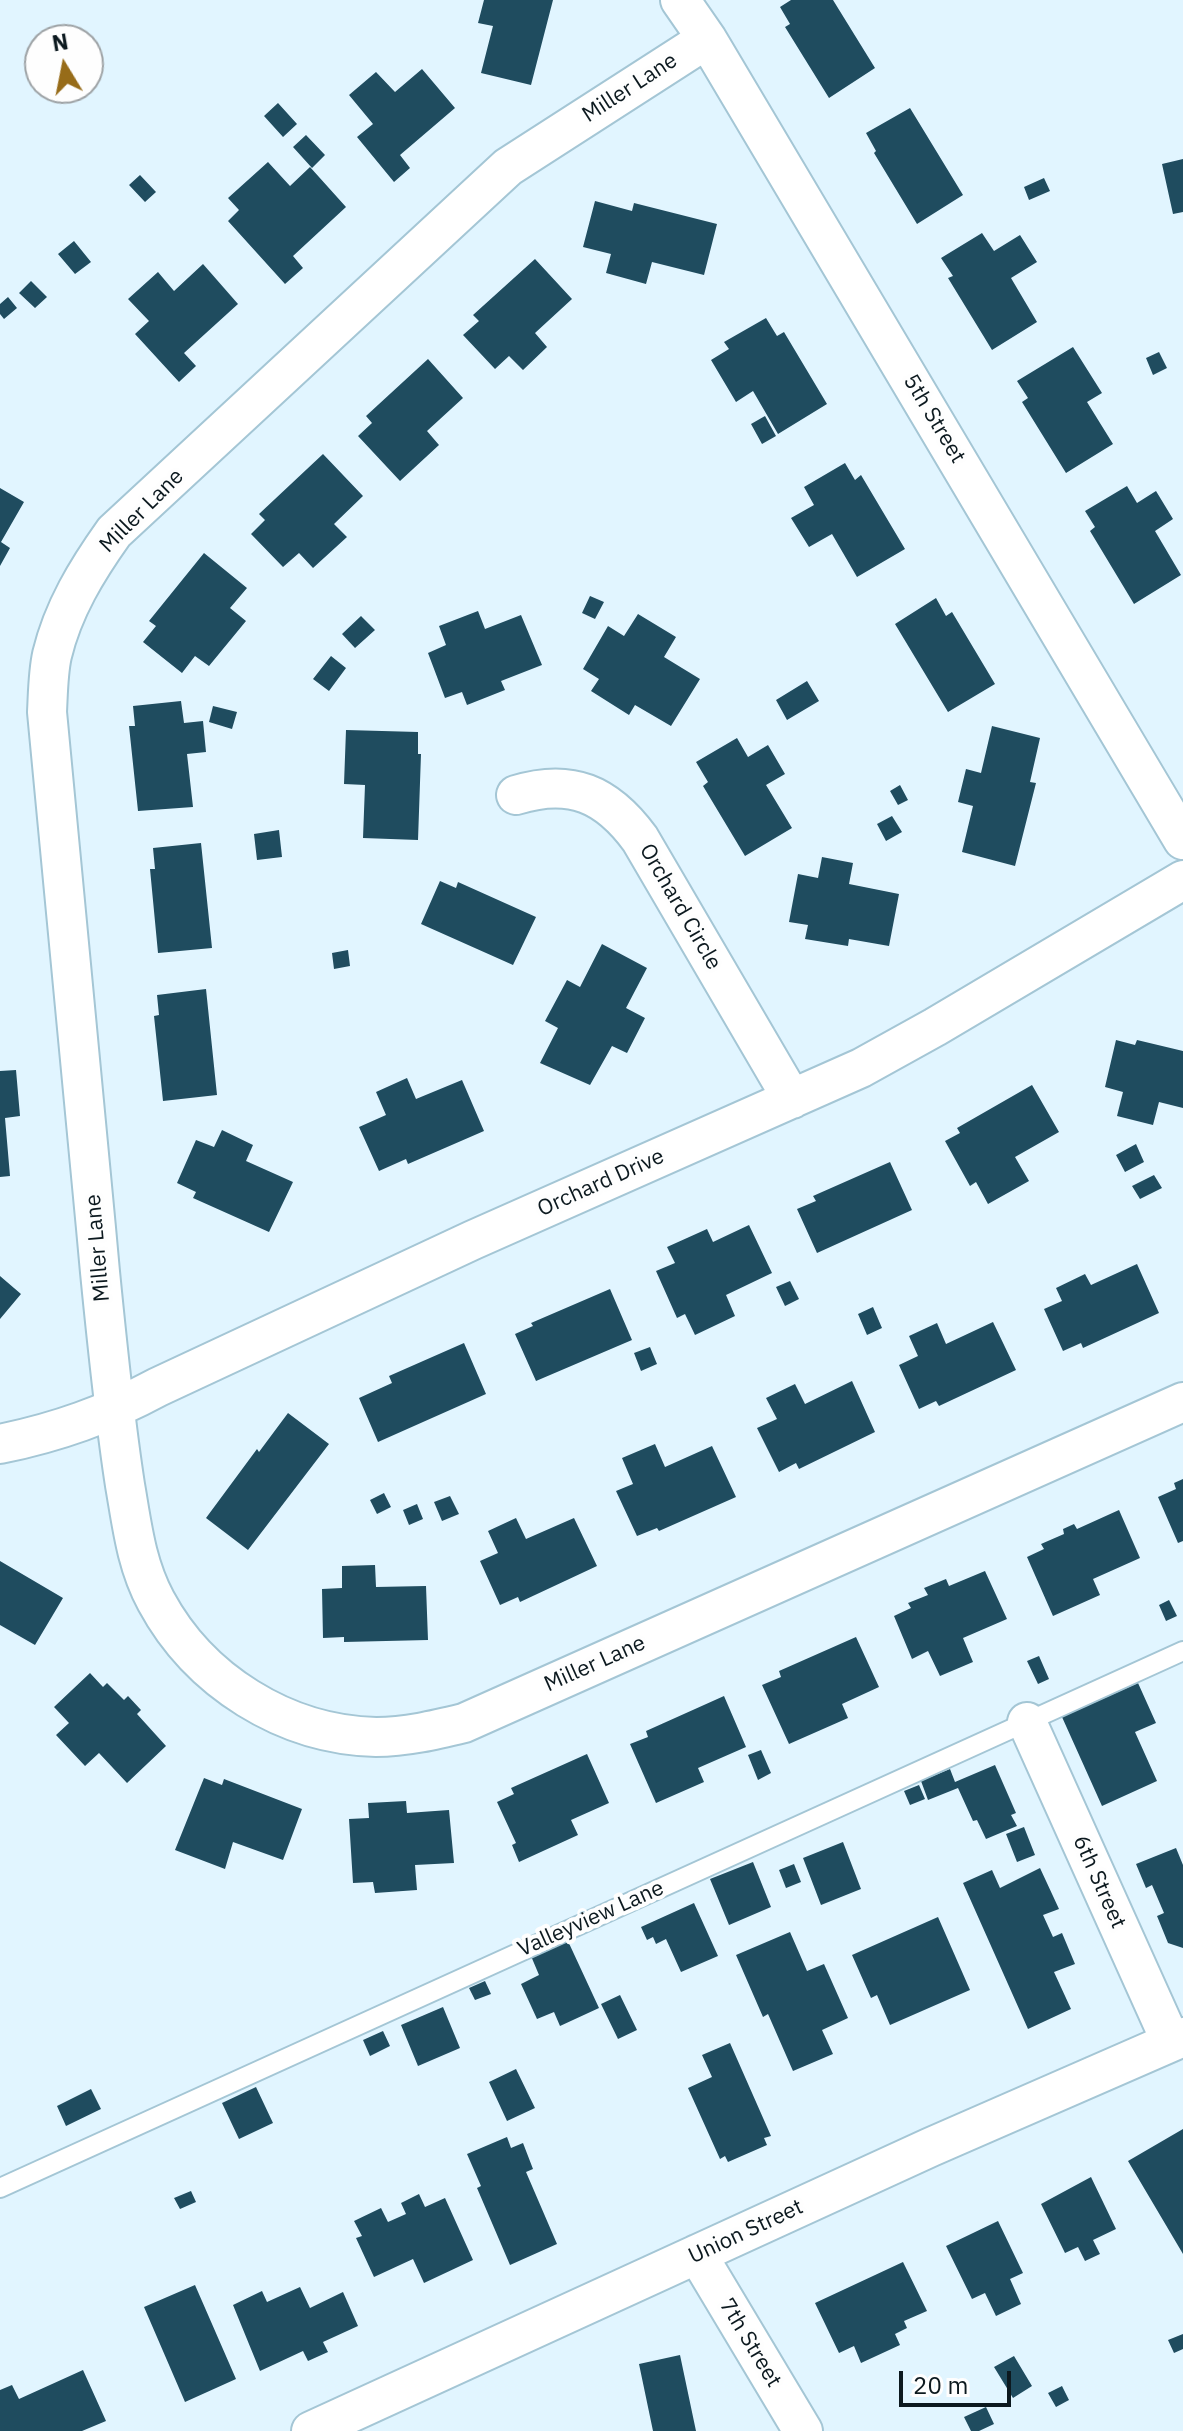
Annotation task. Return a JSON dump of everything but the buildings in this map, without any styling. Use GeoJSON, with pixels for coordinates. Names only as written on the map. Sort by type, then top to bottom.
{"type":"FeatureCollection","features":[{"type":"Feature","properties":{"kind":"street","name":"5th Street"},"geometry":{"type":"LineString","coordinates":[[680,0],[707,39],[1183,840]]}},
{"type":"Feature","properties":{"kind":"street","name":"Miller Lane"},"geometry":{"type":"LineString","coordinates":[[707,39],[508,167],[114,532],[87,570],[66,611],[52,656],[47,712],[113,1411],[136,1552],[155,1599],[178,1637],[208,1669],[243,1696],[290,1720],[332,1732],[376,1737],[421,1733],[464,1723],[1183,1402]]}},
{"type":"Feature","properties":{"kind":"street","name":"Orchard Circle"},"geometry":{"type":"LineString","coordinates":[[516,795],[536,789],[565,788],[594,796],[622,815],[640,839],[792,1099]]}},
{"type":"Feature","properties":{"kind":"street","name":"Orchard Drive"},"geometry":{"type":"LineString","coordinates":[[0,1444],[49,1434],[113,1411],[473,1240],[861,1068],[1183,880]]}},
{"type":"Feature","properties":{"kind":"street","name":"6th Street"},"geometry":{"type":"LineString","coordinates":[[1027,1722],[1177,2040]]}},
{"type":"Feature","properties":{"kind":"street","name":"Union Street"},"geometry":{"type":"LineString","coordinates":[[311,2431],[931,2147],[1177,2040]]}},
{"type":"Feature","properties":{"kind":"street","name":"7th Street"},"geometry":{"type":"LineString","coordinates":[[697,2254],[803,2431]]}},
{"type":"Feature","properties":{"kind":"lane","name":"Valleyview Lane"},"geometry":{"type":"LineString","coordinates":[[0,2188],[1183,1651]]}}]}
